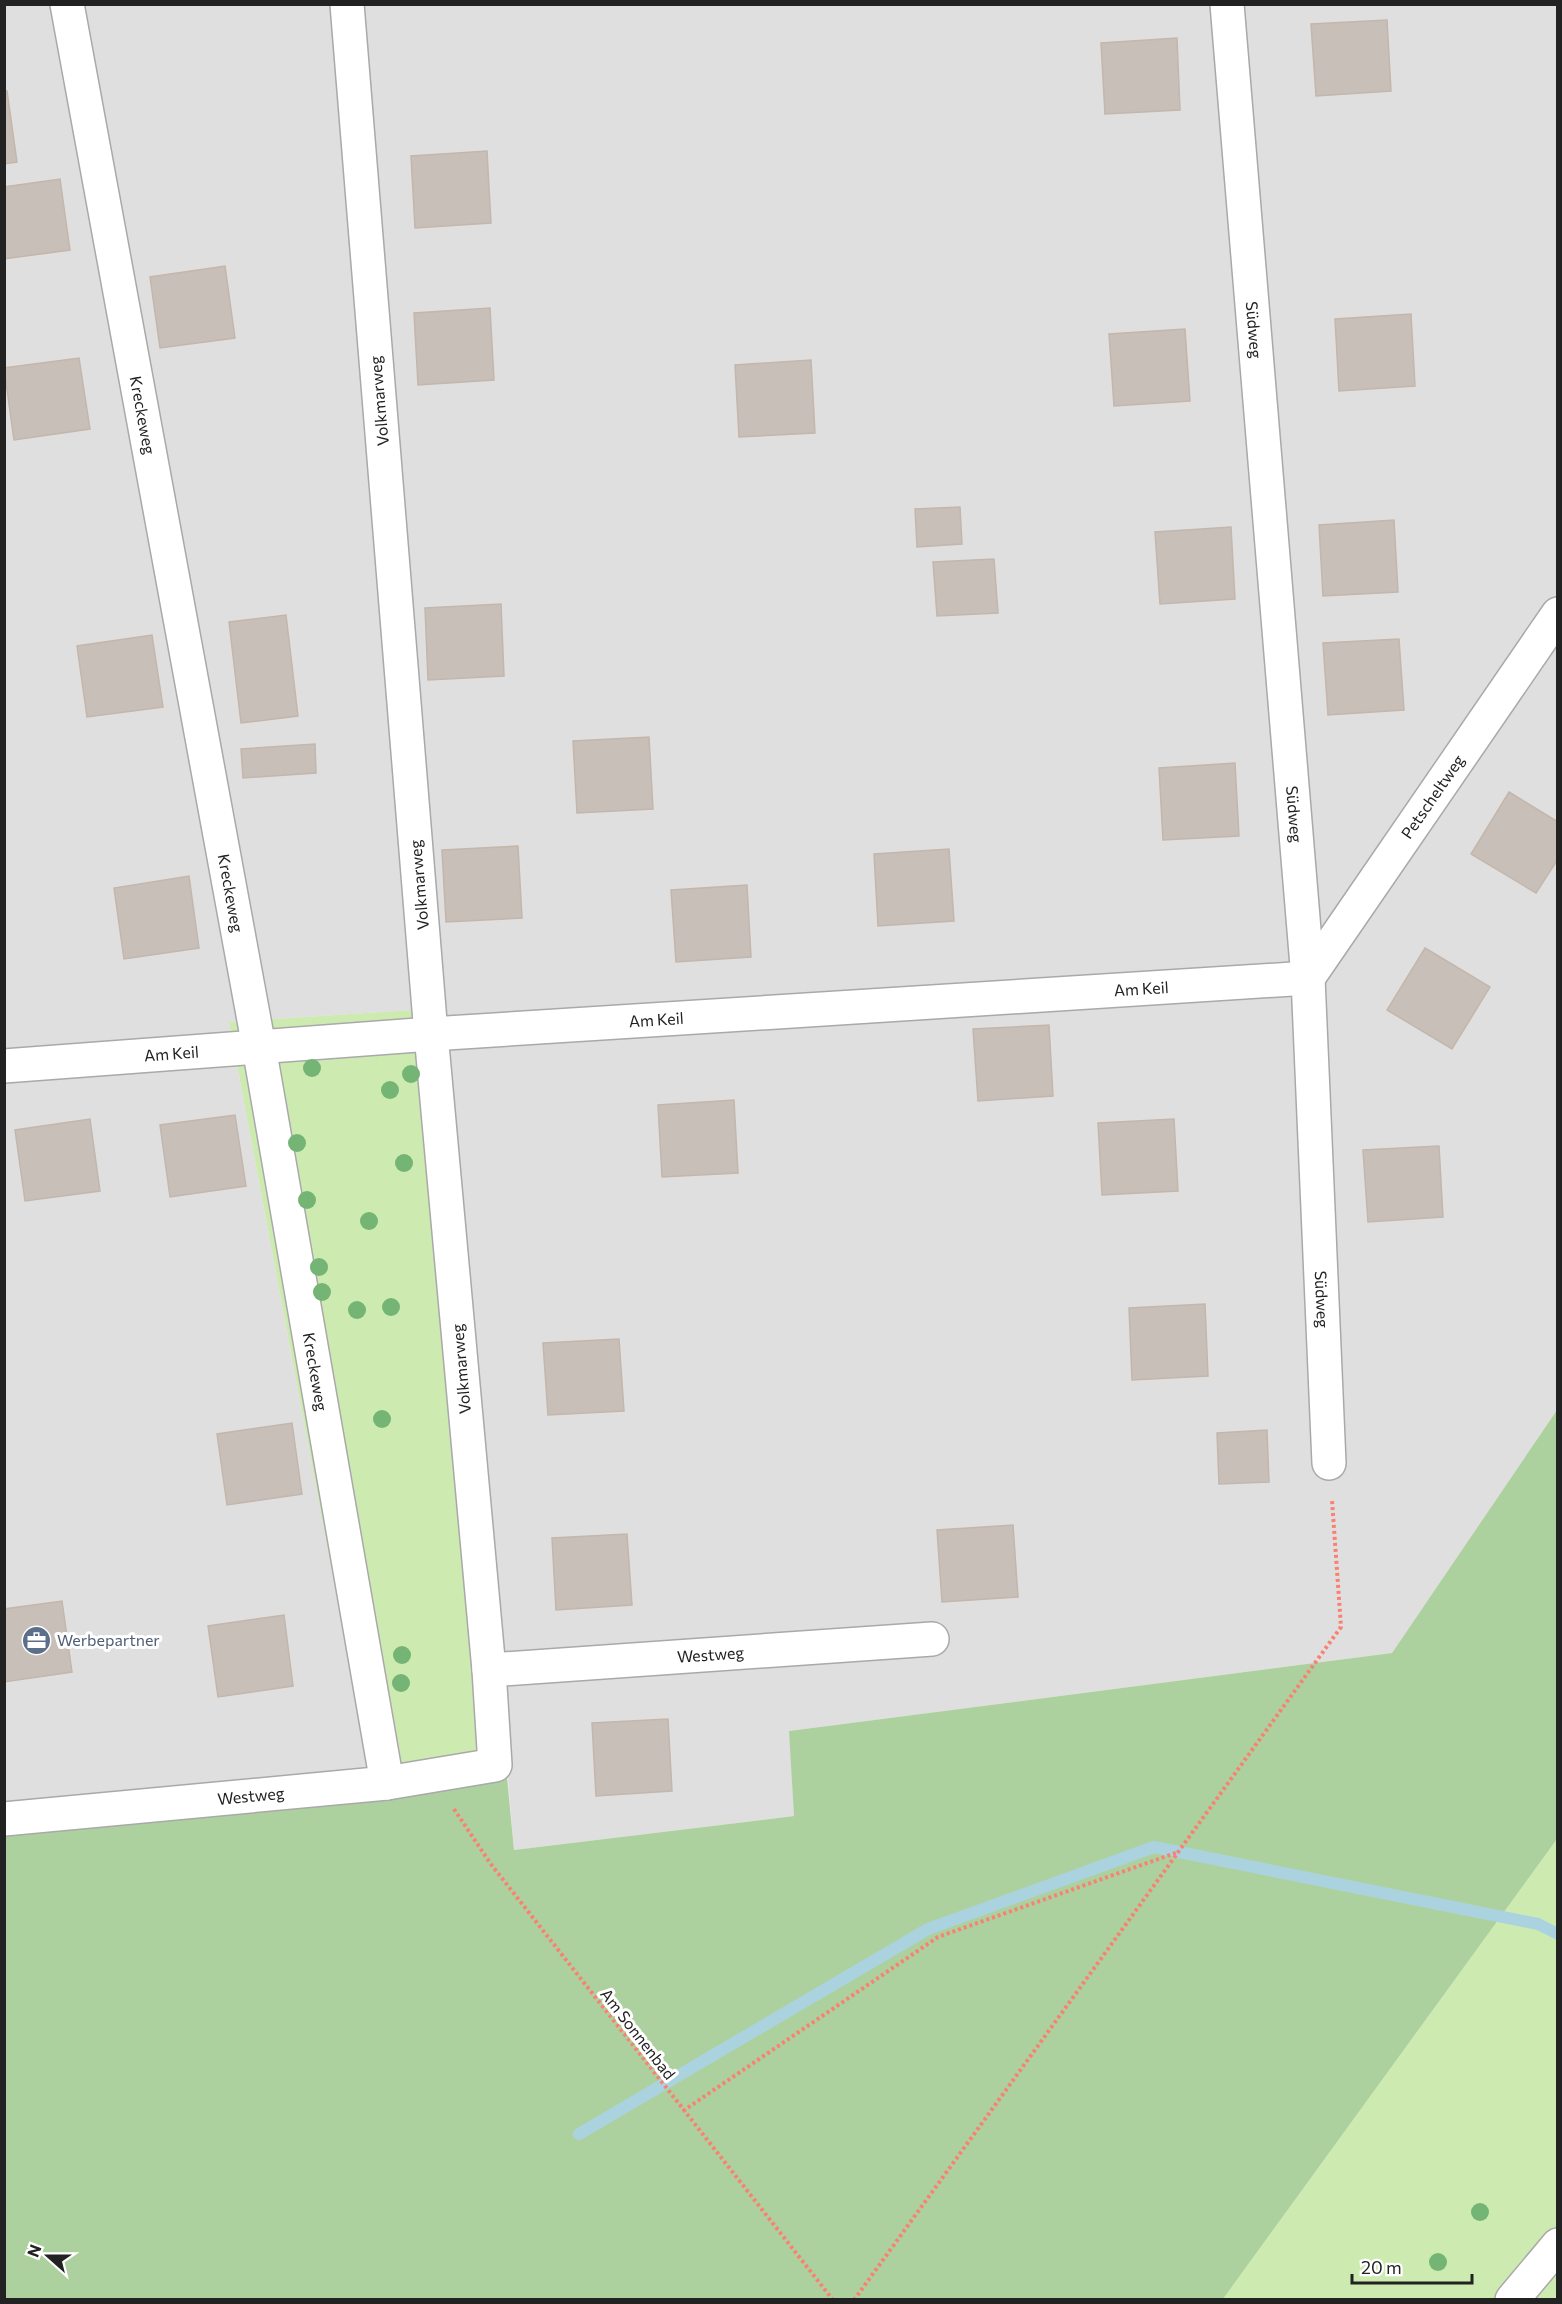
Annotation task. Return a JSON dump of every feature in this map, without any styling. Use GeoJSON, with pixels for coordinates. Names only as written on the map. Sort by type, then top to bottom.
{"type":"FeatureCollection","features":[{"type":"Feature","properties":{"kind":"street","name":"Kreckeweg"},"geometry":{"type":"LineString","coordinates":[[67,4],[259,1047],[387,1783]]}},
{"type":"Feature","properties":{"kind":"street","name":"Volkmarweg"},"geometry":{"type":"LineString","coordinates":[[346,4],[431,1034],[489,1670],[495,1766]]}},
{"type":"Feature","properties":{"kind":"street","name":"Südweg"},"geometry":{"type":"LineString","coordinates":[[1227,4],[1308,978],[1329,1463]]}},
{"type":"Feature","properties":{"kind":"street","name":"Petscheltweg"},"geometry":{"type":"LineString","coordinates":[[1308,978],[1557,614]]}},
{"type":"Feature","properties":{"kind":"street","name":"Am Keil"},"geometry":{"type":"LineString","coordinates":[[4,1066],[431,1034],[1308,978]]}},
{"type":"Feature","properties":{"kind":"street","name":"Westweg"},"geometry":{"type":"LineString","coordinates":[[489,1670],[932,1639]]}},
{"type":"Feature","properties":{"kind":"street","name":"Westweg"},"geometry":{"type":"LineString","coordinates":[[4,1819],[387,1783],[495,1766]]}},
{"type":"Feature","properties":{"kind":"street"},"geometry":{"type":"LineString","coordinates":[[1513,2298],[1557,2245]]}},
{"type":"Feature","properties":{"kind":"path"},"geometry":{"type":"LineString","coordinates":[[854,2300],[1341,1627],[1329,1463]]}},
{"type":"Feature","properties":{"kind":"path","name":"Am Sonnenbad"},"geometry":{"type":"LineString","coordinates":[[433,1776],[490,1863],[833,2300]]}},
{"type":"Feature","properties":{"kind":"path"},"geometry":{"type":"LineString","coordinates":[[683,2111],[938,1937],[1179,1851]]}},
{"type":"Feature","properties":{"kind":"shaded area"},"geometry":{"type":"Polygon","coordinates":[[[4,5],[1557,5],[1557,1410],[1392,1653],[790,1731],[794,1816],[514,1850],[443,1008],[229,1022],[373,1791],[5,1834],[4,5]]]}},
{"type":"Feature","properties":{"kind":"green space"},"geometry":{"type":"Polygon","coordinates":[[[443,1008],[507,1777],[373,1791],[229,1022],[443,1008]]]}},
{"type":"Feature","properties":{"kind":"green space"},"geometry":{"type":"Polygon","coordinates":[[[1557,1410],[1557,1839],[1223,2299],[5,2299],[4,1834],[507,1777],[514,1850],[794,1816],[789,1731],[1392,1653],[1557,1410]]]}},
{"type":"Feature","properties":{"kind":"green space"},"geometry":{"type":"Polygon","coordinates":[[[1557,1839],[1557,2299],[1223,2299],[1557,1839]]]}},
{"type":"Feature","properties":{"kind":"building"},"geometry":{"type":"Polygon","coordinates":[[[1387,20],[1391,91],[1316,96],[1311,24],[1387,20]]]}},
{"type":"Feature","properties":{"kind":"building"},"geometry":{"type":"Polygon","coordinates":[[[1177,38],[1180,110],[1105,114],[1101,43],[1177,38]]]}},
{"type":"Feature","properties":{"kind":"building"},"geometry":{"type":"Polygon","coordinates":[[[4,91],[7,91],[17,162],[4,164],[4,91]]]}},
{"type":"Feature","properties":{"kind":"building"},"geometry":{"type":"Polygon","coordinates":[[[487,151],[491,223],[415,228],[411,156],[487,151]]]}},
{"type":"Feature","properties":{"kind":"building"},"geometry":{"type":"Polygon","coordinates":[[[60,179],[70,250],[4,259],[4,187],[60,179]]]}},
{"type":"Feature","properties":{"kind":"building"},"geometry":{"type":"Polygon","coordinates":[[[225,266],[235,338],[160,348],[150,277],[225,266]]]}},
{"type":"Feature","properties":{"kind":"building"},"geometry":{"type":"Polygon","coordinates":[[[490,308],[494,380],[418,385],[414,313],[490,308]]]}},
{"type":"Feature","properties":{"kind":"building"},"geometry":{"type":"Polygon","coordinates":[[[1411,314],[1415,386],[1339,391],[1335,319],[1411,314]]]}},
{"type":"Feature","properties":{"kind":"building"},"geometry":{"type":"Polygon","coordinates":[[[1185,329],[1190,401],[1114,406],[1109,334],[1185,329]]]}},
{"type":"Feature","properties":{"kind":"building"},"geometry":{"type":"Polygon","coordinates":[[[79,358],[90,429],[14,440],[4,368],[79,358]]]}},
{"type":"Feature","properties":{"kind":"building"},"geometry":{"type":"Polygon","coordinates":[[[811,360],[815,433],[739,437],[735,365],[811,360]]]}},
{"type":"Feature","properties":{"kind":"building"},"geometry":{"type":"Polygon","coordinates":[[[960,507],[962,544],[917,547],[915,509],[960,507]]]}},
{"type":"Feature","properties":{"kind":"building"},"geometry":{"type":"Polygon","coordinates":[[[1394,520],[1398,592],[1323,596],[1319,525],[1394,520]]]}},
{"type":"Feature","properties":{"kind":"building"},"geometry":{"type":"Polygon","coordinates":[[[1231,527],[1235,599],[1160,604],[1155,532],[1231,527]]]}},
{"type":"Feature","properties":{"kind":"building"},"geometry":{"type":"Polygon","coordinates":[[[994,559],[998,613],[937,616],[933,562],[994,559]]]}},
{"type":"Feature","properties":{"kind":"building"},"geometry":{"type":"Polygon","coordinates":[[[501,604],[504,676],[428,680],[425,608],[501,604]]]}},
{"type":"Feature","properties":{"kind":"building"},"geometry":{"type":"Polygon","coordinates":[[[286,615],[298,716],[241,723],[229,622],[286,615]]]}},
{"type":"Feature","properties":{"kind":"building"},"geometry":{"type":"Polygon","coordinates":[[[152,635],[163,707],[87,717],[77,646],[152,635]]]}},
{"type":"Feature","properties":{"kind":"building"},"geometry":{"type":"Polygon","coordinates":[[[1399,639],[1404,710],[1328,715],[1323,643],[1399,639]]]}},
{"type":"Feature","properties":{"kind":"building"},"geometry":{"type":"Polygon","coordinates":[[[649,737],[653,809],[577,813],[573,741],[649,737]]]}},
{"type":"Feature","properties":{"kind":"building"},"geometry":{"type":"Polygon","coordinates":[[[315,744],[316,773],[243,778],[241,749],[315,744]]]}},
{"type":"Feature","properties":{"kind":"building"},"geometry":{"type":"Polygon","coordinates":[[[1235,763],[1239,836],[1163,840],[1159,768],[1235,763]]]}},
{"type":"Feature","properties":{"kind":"building"},"geometry":{"type":"Polygon","coordinates":[[[1509,792],[1558,822],[1558,859],[1536,893],[1471,854],[1509,792]]]}},
{"type":"Feature","properties":{"kind":"building"},"geometry":{"type":"Polygon","coordinates":[[[518,846],[522,918],[446,922],[442,850],[518,846]]]}},
{"type":"Feature","properties":{"kind":"building"},"geometry":{"type":"Polygon","coordinates":[[[949,849],[954,921],[878,926],[874,854],[949,849]]]}},
{"type":"Feature","properties":{"kind":"building"},"geometry":{"type":"Polygon","coordinates":[[[189,876],[199,948],[124,959],[114,888],[189,876]]]}},
{"type":"Feature","properties":{"kind":"building"},"geometry":{"type":"Polygon","coordinates":[[[747,885],[751,957],[676,962],[671,890],[747,885]]]}},
{"type":"Feature","properties":{"kind":"building"},"geometry":{"type":"Polygon","coordinates":[[[1425,948],[1490,987],[1452,1049],[1387,1010],[1425,948]]]}},
{"type":"Feature","properties":{"kind":"building"},"geometry":{"type":"Polygon","coordinates":[[[1049,1025],[1053,1096],[978,1101],[973,1029],[1049,1025]]]}},
{"type":"Feature","properties":{"kind":"building"},"geometry":{"type":"Polygon","coordinates":[[[734,1100],[738,1173],[662,1177],[658,1105],[734,1100]]]}},
{"type":"Feature","properties":{"kind":"building"},"geometry":{"type":"Polygon","coordinates":[[[235,1115],[246,1186],[170,1197],[160,1125],[235,1115]]]}},
{"type":"Feature","properties":{"kind":"building"},"geometry":{"type":"Polygon","coordinates":[[[90,1119],[100,1191],[25,1201],[15,1130],[90,1119]]]}},
{"type":"Feature","properties":{"kind":"building"},"geometry":{"type":"Polygon","coordinates":[[[1174,1119],[1178,1191],[1102,1195],[1098,1123],[1174,1119]]]}},
{"type":"Feature","properties":{"kind":"building"},"geometry":{"type":"Polygon","coordinates":[[[1439,1146],[1443,1217],[1368,1222],[1363,1150],[1439,1146]]]}},
{"type":"Feature","properties":{"kind":"building"},"geometry":{"type":"Polygon","coordinates":[[[1205,1304],[1208,1376],[1132,1380],[1129,1308],[1205,1304]]]}},
{"type":"Feature","properties":{"kind":"building"},"geometry":{"type":"Polygon","coordinates":[[[619,1339],[624,1411],[548,1415],[543,1343],[619,1339]]]}},
{"type":"Feature","properties":{"kind":"building"},"geometry":{"type":"Polygon","coordinates":[[[292,1423],[302,1494],[227,1505],[217,1434],[292,1423]]]}},
{"type":"Feature","properties":{"kind":"building"},"geometry":{"type":"Polygon","coordinates":[[[1267,1430],[1269,1482],[1219,1484],[1217,1433],[1267,1430]]]}},
{"type":"Feature","properties":{"kind":"building"},"geometry":{"type":"Polygon","coordinates":[[[1013,1525],[1018,1597],[942,1602],[937,1530],[1013,1525]]]}},
{"type":"Feature","properties":{"kind":"building"},"geometry":{"type":"Polygon","coordinates":[[[627,1534],[632,1605],[556,1610],[552,1538],[627,1534]]]}},
{"type":"Feature","properties":{"kind":"building","name":"Werbepartner"},"geometry":{"type":"Polygon","coordinates":[[[62,1601],[72,1672],[4,1682],[4,1609],[62,1601]]]}},
{"type":"Feature","properties":{"kind":"building"},"geometry":{"type":"Polygon","coordinates":[[[284,1615],[293,1686],[218,1697],[208,1626],[284,1615]]]}},
{"type":"Feature","properties":{"kind":"building"},"geometry":{"type":"Polygon","coordinates":[[[668,1719],[672,1791],[596,1796],[592,1723],[668,1719]]]}},
{"type":"Feature","properties":{"kind":"waterway"},"geometry":{"type":"LineString","coordinates":[[579,2134],[928,1929],[1154,1847],[1538,1924],[1558,1934]]}},
{"type":"Feature","properties":{"kind":"place","name":"Werbepartner"},"geometry":{"type":"Point","coordinates":[36,1640]}}]}
